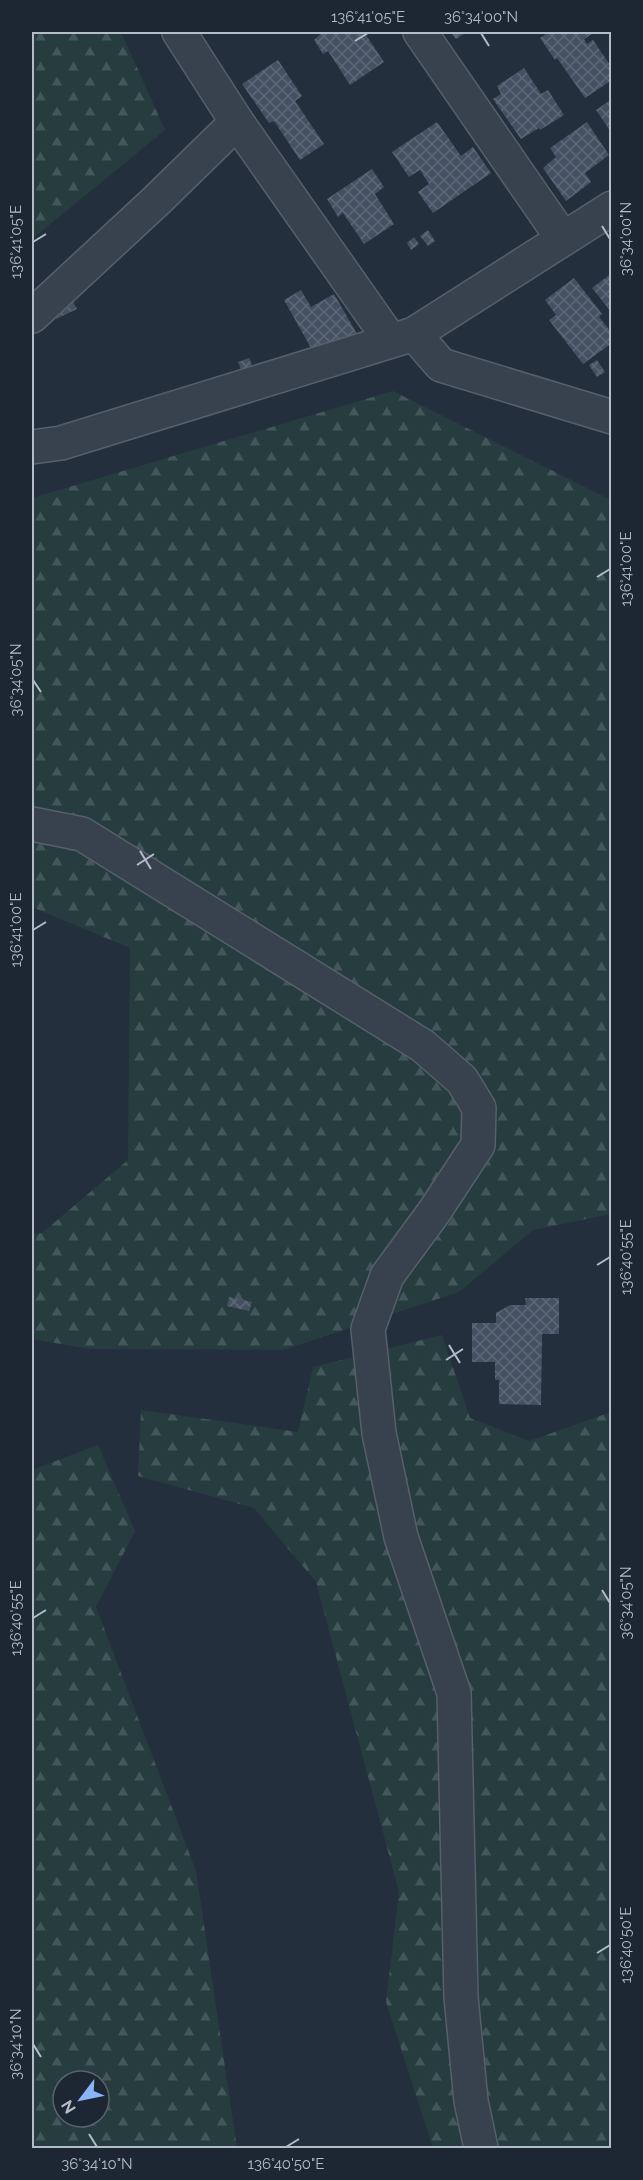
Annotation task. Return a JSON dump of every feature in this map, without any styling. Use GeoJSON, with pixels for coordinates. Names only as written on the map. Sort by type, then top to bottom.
{"type":"FeatureCollection","features":[{"type":"Feature","properties":{"kind":"street"},"geometry":{"type":"LineString","coordinates":[[179,32],[237,122],[402,337],[441,365],[612,417]]}},
{"type":"Feature","properties":{"kind":"street"},"geometry":{"type":"LineString","coordinates":[[420,32],[563,239]]}},
{"type":"Feature","properties":{"kind":"street"},"geometry":{"type":"LineString","coordinates":[[32,316],[237,122]]}},
{"type":"Feature","properties":{"kind":"street"},"geometry":{"type":"LineString","coordinates":[[32,447],[61,443],[402,337],[612,208]]}},
{"type":"Feature","properties":{"kind":"street"},"geometry":{"type":"LineString","coordinates":[[32,824],[82,834],[423,1046],[462,1080],[479,1108],[478,1145],[434,1212],[387,1276],[368,1329],[379,1434],[401,1537],[454,1694],[461,1997],[471,2101],[481,2148]]}},
{"type":"Feature","properties":{"kind":"green space"},"geometry":{"type":"Polygon","coordinates":[[[32,32],[121,32],[165,130],[32,239],[32,32]]]}},
{"type":"Feature","properties":{"kind":"green space"},"geometry":{"type":"Polygon","coordinates":[[[393,391],[611,500],[611,1214],[533,1230],[459,1292],[283,1350],[90,1349],[32,1339],[32,1234],[42,1233],[128,1160],[130,948],[32,907],[32,498],[393,391]]]}},
{"type":"Feature","properties":{"kind":"green space"},"geometry":{"type":"Polygon","coordinates":[[[442,1335],[470,1418],[529,1441],[611,1412],[611,2148],[433,2148],[386,2002],[399,1892],[316,1582],[254,1508],[138,1476],[141,1410],[298,1432],[313,1367],[442,1335]]]}},
{"type":"Feature","properties":{"kind":"green space"},"geometry":{"type":"Polygon","coordinates":[[[98,1445],[135,1531],[96,1607],[196,1871],[237,2148],[32,2148],[32,1470],[98,1445]]]}},
{"type":"Feature","properties":{"kind":"building"},"geometry":{"type":"Polygon","coordinates":[[[323,32],[364,32],[384,62],[350,85],[328,51],[323,54],[314,40],[323,32]]]}},
{"type":"Feature","properties":{"kind":"building"},"geometry":{"type":"Polygon","coordinates":[[[450,32],[467,32],[456,39],[450,32]]]}},
{"type":"Feature","properties":{"kind":"building"},"geometry":{"type":"Polygon","coordinates":[[[549,32],[590,32],[592,34],[584,39],[587,44],[593,40],[612,68],[612,80],[585,98],[540,38],[549,32]]]}},
{"type":"Feature","properties":{"kind":"building"},"geometry":{"type":"Polygon","coordinates":[[[278,60],[302,96],[295,101],[324,144],[300,160],[274,121],[269,123],[242,84],[278,60]]]}},
{"type":"Feature","properties":{"kind":"building"},"geometry":{"type":"Polygon","coordinates":[[[524,68],[541,94],[548,90],[564,115],[521,139],[493,99],[501,94],[497,86],[524,68]]]}},
{"type":"Feature","properties":{"kind":"building"},"geometry":{"type":"Polygon","coordinates":[[[612,99],[612,127],[609,129],[596,110],[612,99]]]}},
{"type":"Feature","properties":{"kind":"building"},"geometry":{"type":"Polygon","coordinates":[[[437,122],[461,156],[473,147],[491,173],[433,213],[418,192],[429,184],[420,170],[409,177],[392,152],[437,122]]]}},
{"type":"Feature","properties":{"kind":"building"},"geometry":{"type":"Polygon","coordinates":[[[587,122],[609,155],[585,173],[591,182],[566,201],[543,168],[556,157],[550,148],[587,122]]]}},
{"type":"Feature","properties":{"kind":"building"},"geometry":{"type":"Polygon","coordinates":[[[372,169],[384,187],[375,194],[394,224],[364,244],[343,213],[338,217],[327,199],[372,169]]]}},
{"type":"Feature","properties":{"kind":"building"},"geometry":{"type":"Polygon","coordinates":[[[428,230],[435,241],[428,246],[420,236],[428,230]]]}},
{"type":"Feature","properties":{"kind":"building"},"geometry":{"type":"Polygon","coordinates":[[[414,237],[419,244],[411,250],[407,243],[414,237]]]}},
{"type":"Feature","properties":{"kind":"building"},"geometry":{"type":"Polygon","coordinates":[[[612,273],[612,313],[592,288],[612,273]]]}},
{"type":"Feature","properties":{"kind":"building"},"geometry":{"type":"Polygon","coordinates":[[[574,278],[602,314],[599,317],[612,333],[612,343],[583,364],[549,320],[556,315],[545,300],[574,278]]]}},
{"type":"Feature","properties":{"kind":"building"},"geometry":{"type":"Polygon","coordinates":[[[301,290],[311,307],[334,294],[357,334],[316,357],[284,300],[301,290]]]}},
{"type":"Feature","properties":{"kind":"building"},"geometry":{"type":"Polygon","coordinates":[[[67,291],[77,309],[56,319],[50,307],[67,291]]]}},
{"type":"Feature","properties":{"kind":"building"},"geometry":{"type":"Polygon","coordinates":[[[249,358],[259,380],[247,384],[238,362],[249,358]]]}},
{"type":"Feature","properties":{"kind":"building"},"geometry":{"type":"Polygon","coordinates":[[[597,360],[605,372],[597,377],[589,365],[597,360]]]}},
{"type":"Feature","properties":{"kind":"building"},"geometry":{"type":"Polygon","coordinates":[[[229,1297],[252,1302],[249,1311],[227,1306],[229,1297]]]}},
{"type":"Feature","properties":{"kind":"building"},"geometry":{"type":"Polygon","coordinates":[[[525,1298],[559,1298],[559,1334],[542,1334],[541,1405],[499,1404],[499,1380],[495,1380],[495,1362],[472,1362],[472,1323],[496,1323],[496,1313],[510,1305],[526,1305],[525,1298]]]}}]}
